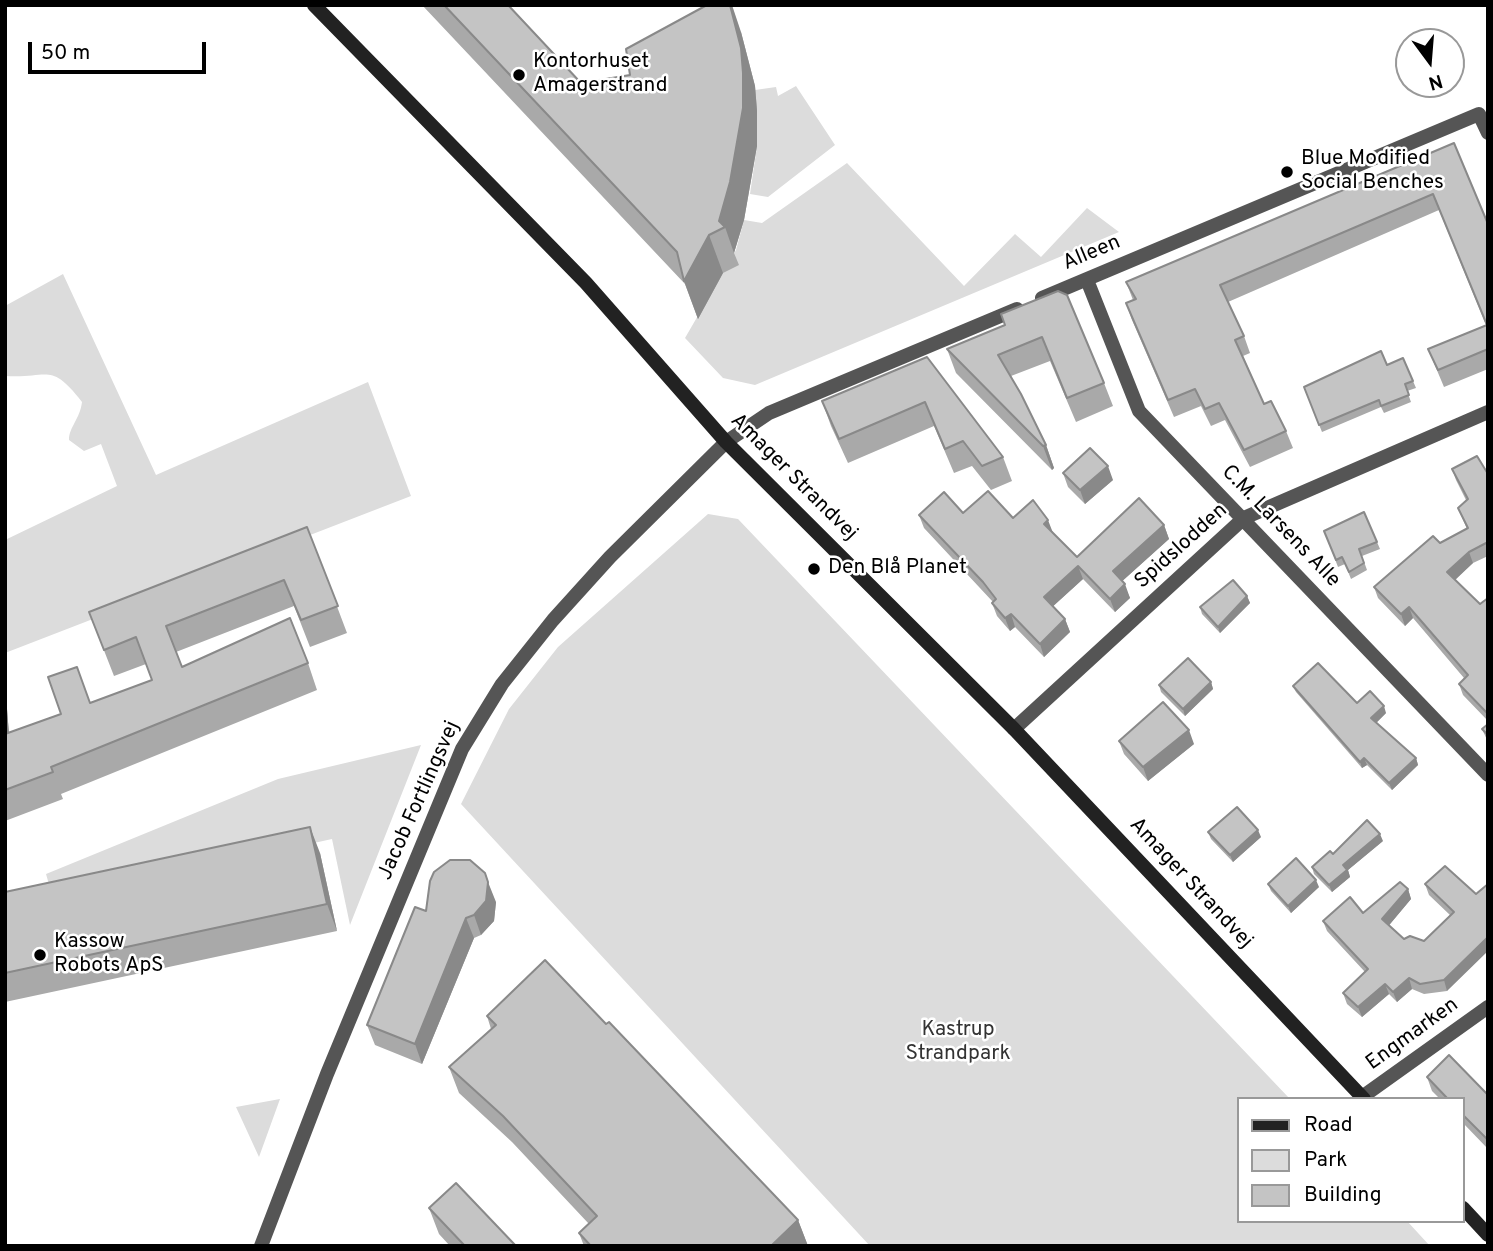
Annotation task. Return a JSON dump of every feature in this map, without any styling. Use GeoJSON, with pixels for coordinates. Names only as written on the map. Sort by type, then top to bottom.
{"type":"FeatureCollection","features":[{"type":"Feature","properties":{"kind":"street","name":"Amager Strandvej"},"geometry":{"type":"LineString","coordinates":[[314,5],[586,283],[726,442],[1014,729],[1362,1097]]}},
{"type":"Feature","properties":{"kind":"street","name":"Alleen"},"geometry":{"type":"LineString","coordinates":[[726,442],[769,413],[1479,114],[1488,133]]}},
{"type":"Feature","properties":{"kind":"street","name":"C.M. Larsens Alle"},"geometry":{"type":"LineString","coordinates":[[1087,280],[1139,411],[1488,775]]}},
{"type":"Feature","properties":{"kind":"street","name":"Spidslodden"},"geometry":{"type":"LineString","coordinates":[[1014,729],[1244,518],[1488,412]]}},
{"type":"Feature","properties":{"kind":"street","name":"Jacob Fortlingsvej"},"geometry":{"type":"LineString","coordinates":[[261,1246],[327,1074],[463,749],[502,684],[554,620],[610,557],[726,442]]}},
{"type":"Feature","properties":{"kind":"street","name":"Engmarken"},"geometry":{"type":"LineString","coordinates":[[1364,1097],[1488,1006]]}},
{"type":"Feature","properties":{"kind":"street"},"geometry":{"type":"LineString","coordinates":[[1465,1210],[1488,1235]]}},
{"type":"Feature","properties":{"kind":"green space"},"geometry":{"type":"Polygon","coordinates":[[[796,86],[835,145],[768,197],[750,194],[757,146],[755,90],[776,87],[778,96],[796,86]]]}},
{"type":"Feature","properties":{"kind":"green space"},"geometry":{"type":"Polygon","coordinates":[[[847,163],[964,286],[1015,234],[1041,257],[1087,208],[1119,232],[755,385],[723,378],[685,338],[736,250],[744,220],[762,223],[847,163]]]}},
{"type":"Feature","properties":{"kind":"green space"},"geometry":{"type":"Polygon","coordinates":[[[63,274],[156,475],[368,382],[411,496],[5,653],[5,540],[117,486],[101,444],[84,451],[69,440],[82,402],[63,381],[48,375],[5,376],[5,306],[63,274]]]}},
{"type":"Feature","properties":{"kind":"green space","name":"Kastrup Strandpark"},"geometry":{"type":"Polygon","coordinates":[[[708,514],[738,519],[1288,1097],[1238,1097],[1238,1223],[1409,1223],[1430,1246],[870,1246],[461,804],[509,709],[558,647],[708,514]]]}},
{"type":"Feature","properties":{"kind":"green space"},"geometry":{"type":"Polygon","coordinates":[[[421,745],[350,925],[332,839],[5,911],[50,888],[46,874],[278,779],[421,745]]]}},
{"type":"Feature","properties":{"kind":"green space"},"geometry":{"type":"Polygon","coordinates":[[[280,1099],[259,1157],[236,1107],[280,1099]]]}},
{"type":"Feature","properties":{"kind":"building"},"geometry":{"type":"Polygon","coordinates":[[[444,5],[508,5],[581,83],[630,75],[626,49],[707,5],[730,5],[741,48],[743,108],[730,182],[719,221],[725,227],[709,235],[684,281],[677,252],[444,5]]]}},
{"type":"Feature","properties":{"kind":"building"},"geometry":{"type":"Polygon","coordinates":[[[1454,143],[1488,224],[1488,349],[1438,370],[1428,349],[1487,325],[1433,194],[1220,285],[1244,336],[1235,340],[1264,404],[1271,401],[1286,431],[1244,450],[1219,403],[1205,409],[1195,389],[1168,400],[1126,303],[1136,299],[1126,282],[1454,143]]]}},
{"type":"Feature","properties":{"kind":"building"},"geometry":{"type":"Polygon","coordinates":[[[1058,291],[1067,295],[1104,383],[1067,398],[1042,337],[998,355],[1021,394],[1046,445],[1043,446],[947,349],[1005,325],[1001,314],[1058,291]]]}},
{"type":"Feature","properties":{"kind":"building"},"geometry":{"type":"Polygon","coordinates":[[[1381,351],[1387,365],[1403,358],[1413,381],[1405,384],[1409,395],[1381,406],[1379,400],[1319,425],[1304,387],[1381,351]]]}},
{"type":"Feature","properties":{"kind":"building"},"geometry":{"type":"Polygon","coordinates":[[[927,357],[1003,457],[982,466],[963,441],[945,449],[925,402],[839,439],[822,401],[927,357]]]}},
{"type":"Feature","properties":{"kind":"building"},"geometry":{"type":"Polygon","coordinates":[[[1090,448],[1108,466],[1080,490],[1063,473],[1090,448]]]}},
{"type":"Feature","properties":{"kind":"building"},"geometry":{"type":"Polygon","coordinates":[[[1477,456],[1488,474],[1488,542],[1469,552],[1447,572],[1480,604],[1488,598],[1488,714],[1459,684],[1468,675],[1409,607],[1401,614],[1374,587],[1433,536],[1440,543],[1468,528],[1458,508],[1468,499],[1452,469],[1477,456]]]}},
{"type":"Feature","properties":{"kind":"building"},"geometry":{"type":"Polygon","coordinates":[[[988,491],[1013,518],[1033,500],[1048,520],[1044,524],[1077,557],[1139,498],[1164,525],[1113,571],[1125,584],[1110,599],[1078,566],[1044,597],[1065,619],[1040,644],[1011,614],[1005,618],[992,603],[996,599],[983,582],[919,515],[944,492],[963,513],[988,491]]]}},
{"type":"Feature","properties":{"kind":"building"},"geometry":{"type":"Polygon","coordinates":[[[1364,512],[1377,542],[1359,549],[1364,563],[1349,572],[1342,557],[1336,560],[1324,531],[1364,512]]]}},
{"type":"Feature","properties":{"kind":"building"},"geometry":{"type":"Polygon","coordinates":[[[307,527],[338,606],[301,620],[284,580],[166,626],[182,667],[290,618],[308,663],[51,767],[53,772],[5,790],[5,734],[61,714],[48,677],[77,667],[90,703],[152,680],[136,637],[104,650],[89,612],[307,527]]]}},
{"type":"Feature","properties":{"kind":"building"},"geometry":{"type":"Polygon","coordinates":[[[1233,580],[1247,596],[1218,627],[1200,607],[1233,580]]]}},
{"type":"Feature","properties":{"kind":"building"},"geometry":{"type":"Polygon","coordinates":[[[1188,658],[1211,682],[1183,709],[1159,685],[1188,658]]]}},
{"type":"Feature","properties":{"kind":"building"},"geometry":{"type":"Polygon","coordinates":[[[1318,663],[1357,703],[1370,691],[1384,706],[1371,718],[1416,758],[1389,783],[1364,758],[1360,762],[1293,686],[1318,663]]]}},
{"type":"Feature","properties":{"kind":"building"},"geometry":{"type":"Polygon","coordinates":[[[1163,702],[1189,730],[1143,767],[1119,741],[1163,702]]]}},
{"type":"Feature","properties":{"kind":"building"},"geometry":{"type":"Polygon","coordinates":[[[1488,724],[1488,735],[1482,729],[1488,724]]]}},
{"type":"Feature","properties":{"kind":"building"},"geometry":{"type":"Polygon","coordinates":[[[1237,807],[1258,830],[1230,855],[1208,832],[1237,807]]]}},
{"type":"Feature","properties":{"kind":"building"},"geometry":{"type":"Polygon","coordinates":[[[1367,820],[1380,834],[1343,865],[1347,870],[1329,885],[1312,867],[1330,851],[1333,854],[1367,820]]]}},
{"type":"Feature","properties":{"kind":"building"},"geometry":{"type":"Polygon","coordinates":[[[310,827],[327,904],[5,973],[5,892],[310,827]]]}},
{"type":"Feature","properties":{"kind":"building"},"geometry":{"type":"Polygon","coordinates":[[[1296,858],[1316,880],[1288,906],[1268,884],[1296,858]]]}},
{"type":"Feature","properties":{"kind":"building"},"geometry":{"type":"Polygon","coordinates":[[[450,860],[470,860],[485,873],[488,882],[486,901],[474,915],[466,918],[415,1044],[367,1025],[415,907],[426,911],[430,881],[434,872],[450,860]]]}},
{"type":"Feature","properties":{"kind":"building"},"geometry":{"type":"Polygon","coordinates":[[[1445,866],[1476,894],[1488,884],[1488,937],[1444,980],[1420,984],[1409,978],[1393,992],[1385,984],[1358,1007],[1343,993],[1368,969],[1323,921],[1350,897],[1363,913],[1400,882],[1408,889],[1382,919],[1404,939],[1410,936],[1424,941],[1454,912],[1425,884],[1445,866]]]}},
{"type":"Feature","properties":{"kind":"building"},"geometry":{"type":"Polygon","coordinates":[[[545,960],[606,1024],[609,1022],[798,1220],[771,1246],[591,1246],[579,1233],[597,1216],[503,1116],[449,1067],[496,1025],[487,1016],[545,960]]]}},
{"type":"Feature","properties":{"kind":"building"},"geometry":{"type":"Polygon","coordinates":[[[1449,1055],[1488,1095],[1488,1140],[1465,1117],[1465,1097],[1446,1097],[1427,1077],[1449,1055]]]}},
{"type":"Feature","properties":{"kind":"building"},"geometry":{"type":"Polygon","coordinates":[[[456,1183],[516,1246],[465,1246],[429,1208],[456,1183]]]}},
{"type":"Feature","properties":{"kind":"place","name":"Kontorhuset Amagerstrand"},"geometry":{"type":"Point","coordinates":[519,75]}},
{"type":"Feature","properties":{"kind":"place","name":"Blue Modified Social Benches"},"geometry":{"type":"Point","coordinates":[1287,172]}},
{"type":"Feature","properties":{"kind":"place","name":"Den Blå Planet"},"geometry":{"type":"Point","coordinates":[814,569]}},
{"type":"Feature","properties":{"kind":"place","name":"Kassow Robots ApS"},"geometry":{"type":"Point","coordinates":[40,955]}}]}
